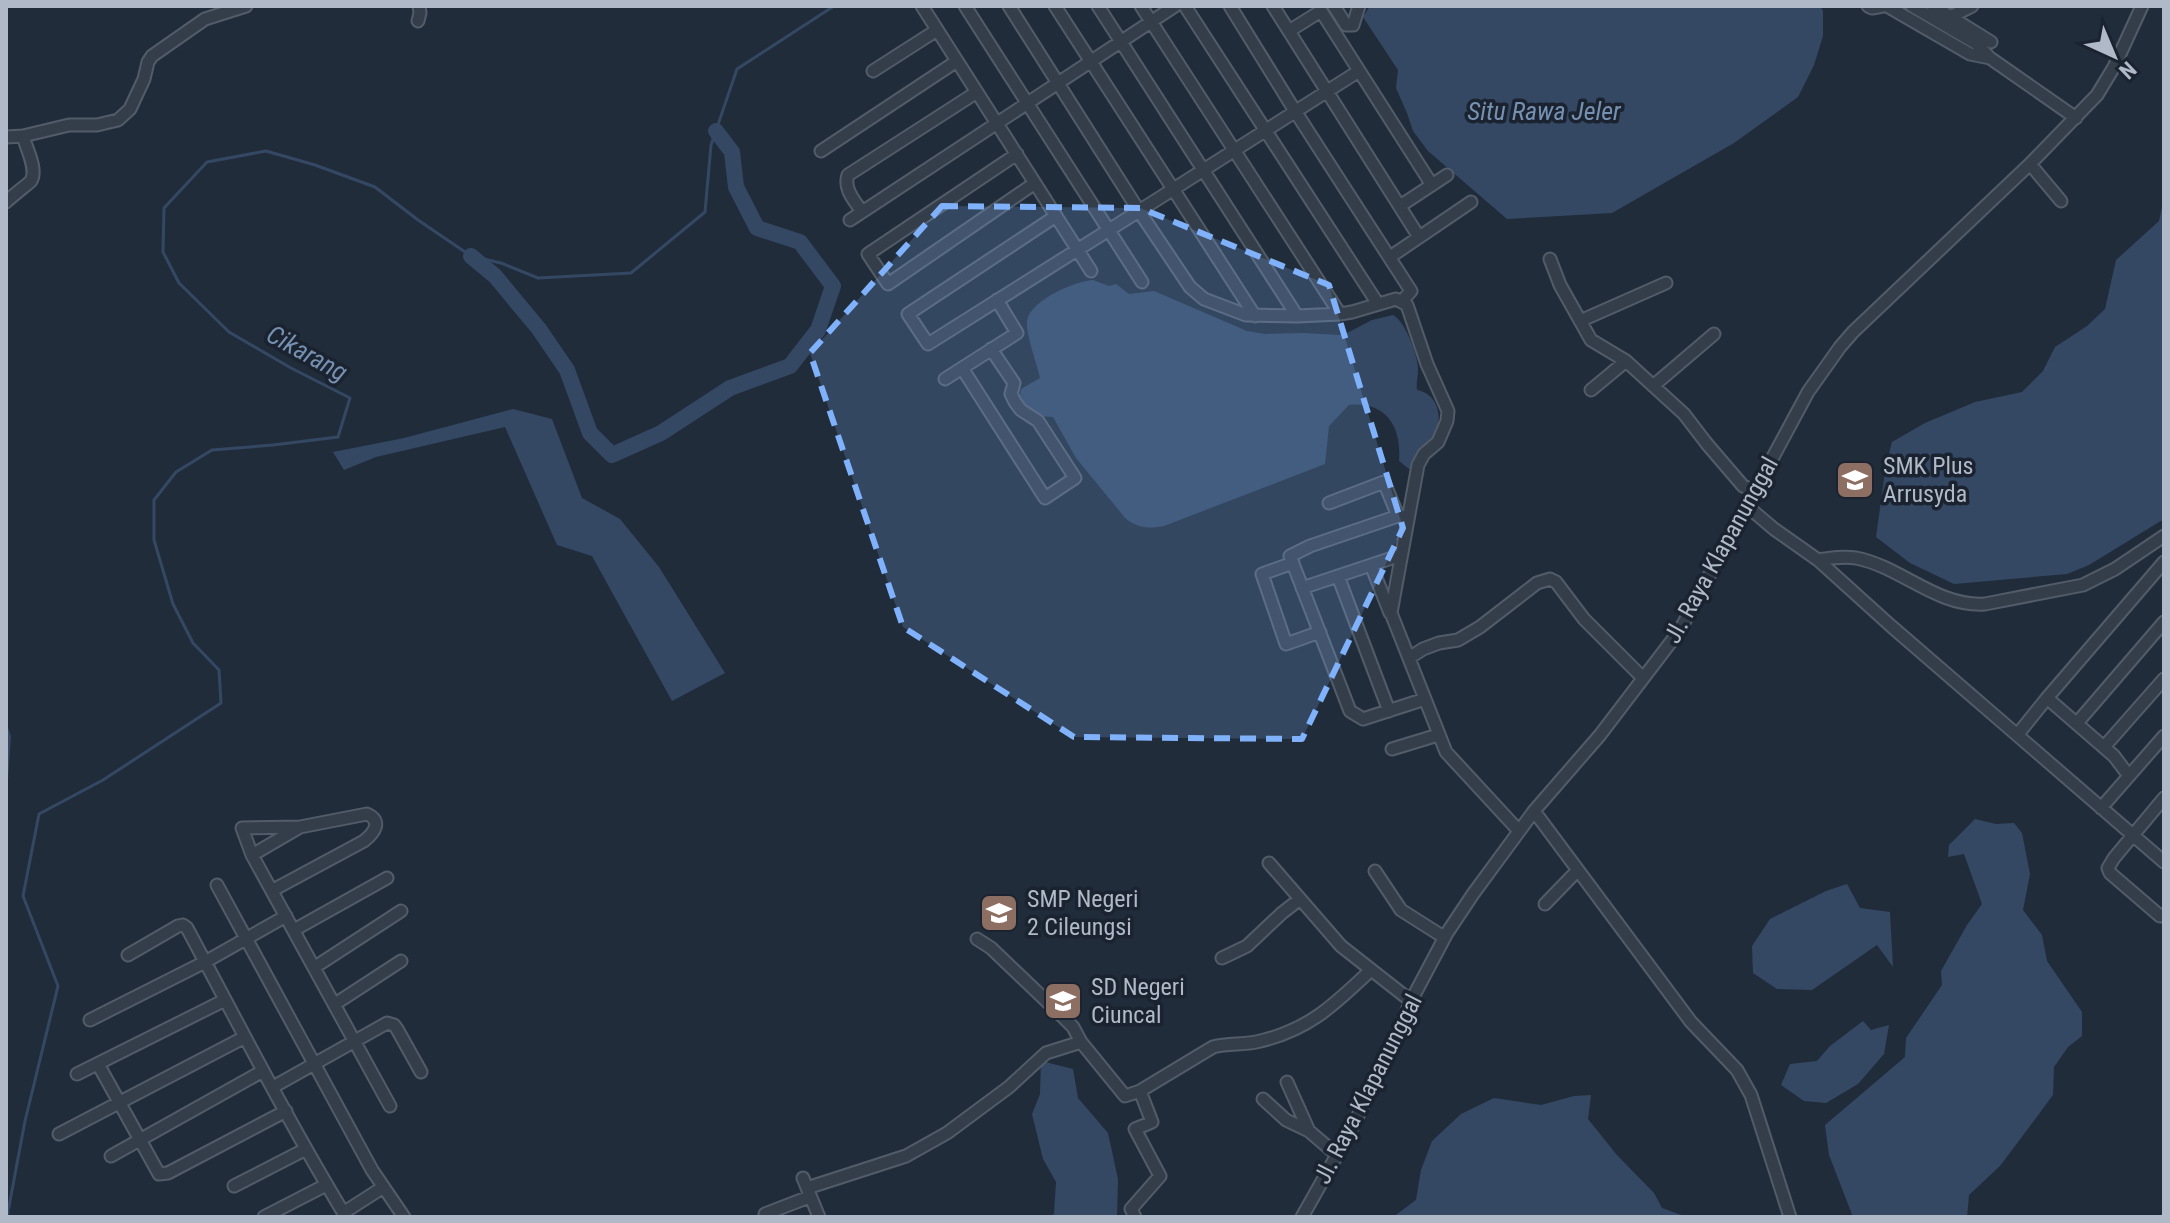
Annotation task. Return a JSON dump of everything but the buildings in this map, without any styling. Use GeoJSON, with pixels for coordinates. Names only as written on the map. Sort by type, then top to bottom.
{"type":"FeatureCollection","features":[{"type":"Feature","properties":{"kind":"street"},"geometry":{"type":"LineString","coordinates":[[6,137],[69,125],[97,125],[118,120],[130,109],[152,56],[205,19],[246,6]]}},
{"type":"Feature","properties":{"kind":"street"},"geometry":{"type":"LineString","coordinates":[[418,21],[419,6]]}},
{"type":"Feature","properties":{"kind":"street"},"geometry":{"type":"LineString","coordinates":[[922,6],[1091,271]]}},
{"type":"Feature","properties":{"kind":"street"},"geometry":{"type":"LineString","coordinates":[[965,6],[1142,282]]}},
{"type":"Feature","properties":{"kind":"street"},"geometry":{"type":"LineString","coordinates":[[1009,6],[1139,211],[1190,287],[1204,299],[1238,313],[1255,316],[1340,314],[1396,299],[1407,305],[1427,364],[1448,411],[1438,442],[1424,454],[1418,465],[1403,517],[1401,555],[1391,613]]}},
{"type":"Feature","properties":{"kind":"street"},"geometry":{"type":"LineString","coordinates":[[1055,6],[1255,316]]}},
{"type":"Feature","properties":{"kind":"street"},"geometry":{"type":"LineString","coordinates":[[1098,6],[1297,316]]}},
{"type":"Feature","properties":{"kind":"street"},"geometry":{"type":"LineString","coordinates":[[1141,6],[1340,314]]}},
{"type":"Feature","properties":{"kind":"street"},"geometry":{"type":"LineString","coordinates":[[850,220],[1175,6]]}},
{"type":"Feature","properties":{"kind":"street"},"geometry":{"type":"LineString","coordinates":[[1185,6],[1378,304]]}},
{"type":"Feature","properties":{"kind":"street"},"geometry":{"type":"LineString","coordinates":[[1230,6],[1411,291],[1402,301]]}},
{"type":"Feature","properties":{"kind":"street"},"geometry":{"type":"LineString","coordinates":[[1273,6],[1419,237]]}},
{"type":"Feature","properties":{"kind":"street"},"geometry":{"type":"LineString","coordinates":[[1334,6],[1346,25],[1353,25],[1359,6]]}},
{"type":"Feature","properties":{"kind":"street"},"geometry":{"type":"LineString","coordinates":[[1868,6],[1885,6],[1970,54],[1990,58]]}},
{"type":"Feature","properties":{"kind":"street"},"geometry":{"type":"LineString","coordinates":[[1912,6],[1977,44],[1990,58],[2076,118]]}},
{"type":"Feature","properties":{"kind":"street"},"geometry":{"type":"LineString","coordinates":[[1933,6],[1991,42]]}},
{"type":"Feature","properties":{"kind":"street"},"geometry":{"type":"LineString","coordinates":[[1950,17],[1972,6]]}},
{"type":"Feature","properties":{"kind":"street","name":"Jl. Raya Klapanunggal"},"geometry":{"type":"LineString","coordinates":[[1302,1217],[1337,1155],[1447,933],[1534,811],[1600,735],[1680,630],[1808,392],[1840,347],[1872,314],[2030,164],[2097,95],[2114,67],[2142,6]]}},
{"type":"Feature","properties":{"kind":"street"},"geometry":{"type":"LineString","coordinates":[[1289,31],[1321,11],[1432,185]]}},
{"type":"Feature","properties":{"kind":"street"},"geometry":{"type":"LineString","coordinates":[[873,71],[937,30]]}},
{"type":"Feature","properties":{"kind":"street"},"geometry":{"type":"LineString","coordinates":[[821,151],[957,61]]}},
{"type":"Feature","properties":{"kind":"street"},"geometry":{"type":"LineString","coordinates":[[1056,216],[908,314],[928,344],[1359,71]]}},
{"type":"Feature","properties":{"kind":"street"},"geometry":{"type":"LineString","coordinates":[[862,212],[847,187],[848,175],[977,92]]}},
{"type":"Feature","properties":{"kind":"street"},"geometry":{"type":"LineString","coordinates":[[6,202],[32,177],[23,136]]}},
{"type":"Feature","properties":{"kind":"street"},"geometry":{"type":"LineString","coordinates":[[1017,154],[868,254],[888,284],[1035,183]]}},
{"type":"Feature","properties":{"kind":"street"},"geometry":{"type":"LineString","coordinates":[[2030,164],[2061,201]]}},
{"type":"Feature","properties":{"kind":"street"},"geometry":{"type":"LineString","coordinates":[[1400,206],[1447,175]]}},
{"type":"Feature","properties":{"kind":"street"},"geometry":{"type":"LineString","coordinates":[[1390,257],[1471,202]]}},
{"type":"Feature","properties":{"kind":"street"},"geometry":{"type":"LineString","coordinates":[[1550,259],[1560,285],[1591,340],[1626,361],[1684,414],[1743,486],[1755,491]]}},
{"type":"Feature","properties":{"kind":"street"},"geometry":{"type":"LineString","coordinates":[[1580,321],[1666,283]]}},
{"type":"Feature","properties":{"kind":"street"},"geometry":{"type":"LineString","coordinates":[[945,379],[1017,333],[997,300]]}},
{"type":"Feature","properties":{"kind":"street"},"geometry":{"type":"LineString","coordinates":[[1653,386],[1714,334]]}},
{"type":"Feature","properties":{"kind":"street"},"geometry":{"type":"LineString","coordinates":[[962,368],[1045,498],[1075,478],[1038,421],[1015,402],[1011,394],[1014,383],[991,349]]}},
{"type":"Feature","properties":{"kind":"street"},"geometry":{"type":"LineString","coordinates":[[1591,390],[1626,361]]}},
{"type":"Feature","properties":{"kind":"street"},"geometry":{"type":"LineString","coordinates":[[1329,503],[1384,482],[1403,517]]}},
{"type":"Feature","properties":{"kind":"street"},"geometry":{"type":"LineString","coordinates":[[1747,506],[1818,560],[2164,862]]}},
{"type":"Feature","properties":{"kind":"street"},"geometry":{"type":"LineString","coordinates":[[1403,517],[1310,546],[1290,556],[1350,711],[1363,719],[1425,699]]}},
{"type":"Feature","properties":{"kind":"street"},"geometry":{"type":"LineString","coordinates":[[1818,560],[1836,557],[1858,559],[1882,567],[1942,597],[1985,604],[2091,582],[2164,536]]}},
{"type":"Feature","properties":{"kind":"street"},"geometry":{"type":"LineString","coordinates":[[1302,588],[1401,555]]}},
{"type":"Feature","properties":{"kind":"street"},"geometry":{"type":"LineString","coordinates":[[2018,734],[2164,562]]}},
{"type":"Feature","properties":{"kind":"street"},"geometry":{"type":"LineString","coordinates":[[1293,563],[1262,574],[1286,644],[1320,632]]}},
{"type":"Feature","properties":{"kind":"street"},"geometry":{"type":"LineString","coordinates":[[1371,565],[1446,752],[1519,831]]}},
{"type":"Feature","properties":{"kind":"street"},"geometry":{"type":"LineString","coordinates":[[1338,576],[1389,711]]}},
{"type":"Feature","properties":{"kind":"street"},"geometry":{"type":"LineString","coordinates":[[1409,658],[1439,643],[1458,640],[1537,583],[1550,579],[1556,582],[1584,619],[1643,678]]}},
{"type":"Feature","properties":{"kind":"street"},"geometry":{"type":"LineString","coordinates":[[2077,723],[2164,622]]}},
{"type":"Feature","properties":{"kind":"street"},"geometry":{"type":"LineString","coordinates":[[2104,747],[2164,679]]}},
{"type":"Feature","properties":{"kind":"street"},"geometry":{"type":"LineString","coordinates":[[2047,698],[2114,756],[2129,776]]}},
{"type":"Feature","properties":{"kind":"street"},"geometry":{"type":"LineString","coordinates":[[1392,749],[1438,735]]}},
{"type":"Feature","properties":{"kind":"street"},"geometry":{"type":"LineString","coordinates":[[2101,808],[2164,736]]}},
{"type":"Feature","properties":{"kind":"street"},"geometry":{"type":"LineString","coordinates":[[2163,801],[2108,868],[2160,916],[2164,916]]}},
{"type":"Feature","properties":{"kind":"street"},"geometry":{"type":"LineString","coordinates":[[1534,811],[1691,1022],[1737,1070],[1751,1095],[1790,1217]]}},
{"type":"Feature","properties":{"kind":"street"},"geometry":{"type":"LineString","coordinates":[[273,890],[364,841],[377,825],[372,816],[367,814],[300,827],[242,828],[252,855],[390,1106]]}},
{"type":"Feature","properties":{"kind":"street"},"geometry":{"type":"LineString","coordinates":[[252,855],[300,827]]}},
{"type":"Feature","properties":{"kind":"street"},"geometry":{"type":"LineString","coordinates":[[1269,863],[1341,946],[1411,1001]]}},
{"type":"Feature","properties":{"kind":"street"},"geometry":{"type":"LineString","coordinates":[[1545,904],[1578,870]]}},
{"type":"Feature","properties":{"kind":"street"},"geometry":{"type":"LineString","coordinates":[[1375,871],[1401,910],[1442,936],[1447,933]]}},
{"type":"Feature","properties":{"kind":"street"},"geometry":{"type":"LineString","coordinates":[[294,930],[387,878]]}},
{"type":"Feature","properties":{"kind":"street"},"geometry":{"type":"LineString","coordinates":[[217,885],[382,1188],[404,1217]]}},
{"type":"Feature","properties":{"kind":"street"},"geometry":{"type":"LineString","coordinates":[[1222,958],[1247,946],[1300,899]]}},
{"type":"Feature","properties":{"kind":"street"},"geometry":{"type":"LineString","coordinates":[[315,967],[401,911]]}},
{"type":"Feature","properties":{"kind":"street"},"geometry":{"type":"LineString","coordinates":[[90,1020],[205,962],[286,916]]}},
{"type":"Feature","properties":{"kind":"street"},"geometry":{"type":"LineString","coordinates":[[128,955],[183,925],[187,928],[344,1215],[382,1188]]}},
{"type":"Feature","properties":{"kind":"street"},"geometry":{"type":"LineString","coordinates":[[977,939],[991,948],[1073,1027],[1122,1095],[1140,1091],[1213,1047],[1273,1038],[1316,1019],[1371,970]]}},
{"type":"Feature","properties":{"kind":"street"},"geometry":{"type":"LineString","coordinates":[[335,1004],[401,961]]}},
{"type":"Feature","properties":{"kind":"street"},"geometry":{"type":"LineString","coordinates":[[77,1074],[225,1000]]}},
{"type":"Feature","properties":{"kind":"street"},"geometry":{"type":"LineString","coordinates":[[273,1087],[387,1023],[397,1029],[421,1072]]}},
{"type":"Feature","properties":{"kind":"street"},"geometry":{"type":"LineString","coordinates":[[59,1134],[245,1037]]}},
{"type":"Feature","properties":{"kind":"street"},"geometry":{"type":"LineString","coordinates":[[765,1214],[806,1188],[906,1156],[947,1133],[1052,1049],[1081,1042]]}},
{"type":"Feature","properties":{"kind":"street"},"geometry":{"type":"LineString","coordinates":[[98,1064],[159,1174],[163,1175],[286,1111]]}},
{"type":"Feature","properties":{"kind":"street"},"geometry":{"type":"LineString","coordinates":[[111,1156],[263,1071]]}},
{"type":"Feature","properties":{"kind":"street"},"geometry":{"type":"LineString","coordinates":[[1287,1082],[1309,1131]]}},
{"type":"Feature","properties":{"kind":"street"},"geometry":{"type":"LineString","coordinates":[[1135,1217],[1131,1209],[1160,1176],[1135,1129],[1152,1122],[1140,1091]]}},
{"type":"Feature","properties":{"kind":"street"},"geometry":{"type":"LineString","coordinates":[[1263,1099],[1286,1120],[1309,1131],[1337,1155]]}},
{"type":"Feature","properties":{"kind":"street"},"geometry":{"type":"LineString","coordinates":[[234,1186],[306,1149]]}},
{"type":"Feature","properties":{"kind":"street"},"geometry":{"type":"LineString","coordinates":[[264,1217],[326,1185]]}},
{"type":"Feature","properties":{"kind":"street"},"geometry":{"type":"LineString","coordinates":[[806,1188],[819,1217]]}},
{"type":"Feature","properties":{"kind":"highlighted area"},"geometry":{"type":"Polygon","coordinates":[[[942,206],[1140,208],[1329,285],[1403,528],[1302,739],[1074,737],[903,627],[810,353],[942,206]]]}},
{"type":"Feature","properties":{"kind":"water","name":"Situ Rawa Jeler"},"geometry":{"type":"Polygon","coordinates":[[[1370,6],[1820,6],[1823,11],[1823,36],[1814,65],[1798,97],[1734,143],[1612,213],[1507,219],[1428,151],[1413,131],[1396,88],[1398,70],[1363,17],[1370,6]]]}},
{"type":"Feature","properties":{"kind":"water"},"geometry":{"type":"Polygon","coordinates":[[[2164,198],[2164,519],[2089,565],[2067,574],[1954,584],[1910,563],[1876,537],[1892,442],[1925,423],[1975,402],[2022,392],[2043,371],[2055,347],[2087,326],[2105,309],[2116,260],[2159,221],[2164,198]]]}},
{"type":"Feature","properties":{"kind":"water"},"geometry":{"type":"Polygon","coordinates":[[[1093,280],[1109,286],[1116,284],[1129,294],[1154,291],[1247,331],[1265,334],[1339,335],[1372,320],[1393,315],[1402,324],[1413,347],[1418,369],[1417,390],[1428,395],[1436,405],[1438,423],[1433,439],[1409,469],[1399,461],[1398,437],[1389,419],[1373,407],[1349,405],[1329,426],[1325,464],[1164,526],[1139,526],[1126,519],[1076,458],[1053,417],[1034,416],[1019,400],[1021,389],[1040,378],[1028,334],[1029,314],[1054,294],[1093,280]]]}},
{"type":"Feature","properties":{"kind":"water"},"geometry":{"type":"Polygon","coordinates":[[[513,409],[552,419],[582,498],[620,519],[659,567],[725,673],[672,701],[592,556],[557,545],[505,427],[376,457],[344,470],[333,452],[404,438],[513,409]]]}},
{"type":"Feature","properties":{"kind":"water"},"geometry":{"type":"Polygon","coordinates":[[[6,722],[11,736],[6,809],[6,722]]]}},
{"type":"Feature","properties":{"kind":"water"},"geometry":{"type":"Polygon","coordinates":[[[1975,819],[1996,824],[2014,823],[2022,833],[2030,874],[2023,910],[2042,935],[2047,961],[2082,1012],[2082,1036],[2068,1047],[2054,1067],[2053,1095],[2000,1166],[1969,1195],[1967,1217],[1853,1217],[1829,1155],[1825,1125],[1905,1057],[1906,1038],[1942,985],[1941,971],[1982,904],[1964,854],[1948,857],[1949,845],[1975,819]]]}},
{"type":"Feature","properties":{"kind":"water"},"geometry":{"type":"Polygon","coordinates":[[[1847,884],[1860,908],[1890,912],[1893,967],[1877,945],[1812,990],[1777,989],[1753,973],[1752,946],[1770,919],[1847,884]]]}},
{"type":"Feature","properties":{"kind":"water"},"geometry":{"type":"Polygon","coordinates":[[[1863,1021],[1871,1030],[1889,1025],[1884,1054],[1858,1084],[1826,1103],[1804,1101],[1781,1085],[1790,1064],[1817,1061],[1830,1046],[1863,1021]]]}},
{"type":"Feature","properties":{"kind":"water"},"geometry":{"type":"Polygon","coordinates":[[[1041,1061],[1073,1069],[1078,1098],[1108,1133],[1118,1179],[1117,1217],[1050,1217],[1054,1214],[1056,1182],[1043,1159],[1032,1114],[1040,1094],[1041,1061]]]}},
{"type":"Feature","properties":{"kind":"water"},"geometry":{"type":"Polygon","coordinates":[[[1591,1095],[1588,1119],[1616,1154],[1654,1193],[1662,1208],[1687,1217],[1393,1217],[1416,1200],[1421,1170],[1432,1141],[1461,1114],[1494,1098],[1541,1105],[1591,1095]]]}},
{"type":"Feature","properties":{"kind":"waterway","name":"Cikarang"},"geometry":{"type":"LineString","coordinates":[[7,1217],[25,1121],[58,986],[23,896],[39,814],[103,780],[221,703],[219,670],[193,643],[173,604],[154,540],[154,500],[176,472],[212,450],[338,437],[350,398],[229,332],[179,283],[163,252],[164,208],[207,162],[266,151],[375,187],[471,256],[501,263],[538,278],[631,273],[705,212],[711,145],[737,69],[834,6]]}},
{"type":"Feature","properties":{"kind":"waterway"},"geometry":{"type":"LineString","coordinates":[[471,256],[495,276],[539,329],[567,370],[590,433],[612,455],[661,433],[730,388],[790,366],[818,330],[833,286],[800,242],[757,228],[736,187],[732,152],[716,131]]}},
{"type":"Feature","properties":{"kind":"place","name":"SMK Plus Arrusyda"},"geometry":{"type":"Point","coordinates":[1855,480]}},
{"type":"Feature","properties":{"kind":"place","name":"SMP Negeri 2 Cileungsi"},"geometry":{"type":"Point","coordinates":[999,913]}},
{"type":"Feature","properties":{"kind":"place","name":"SD Negeri Ciuncal"},"geometry":{"type":"Point","coordinates":[1063,1001]}}]}
